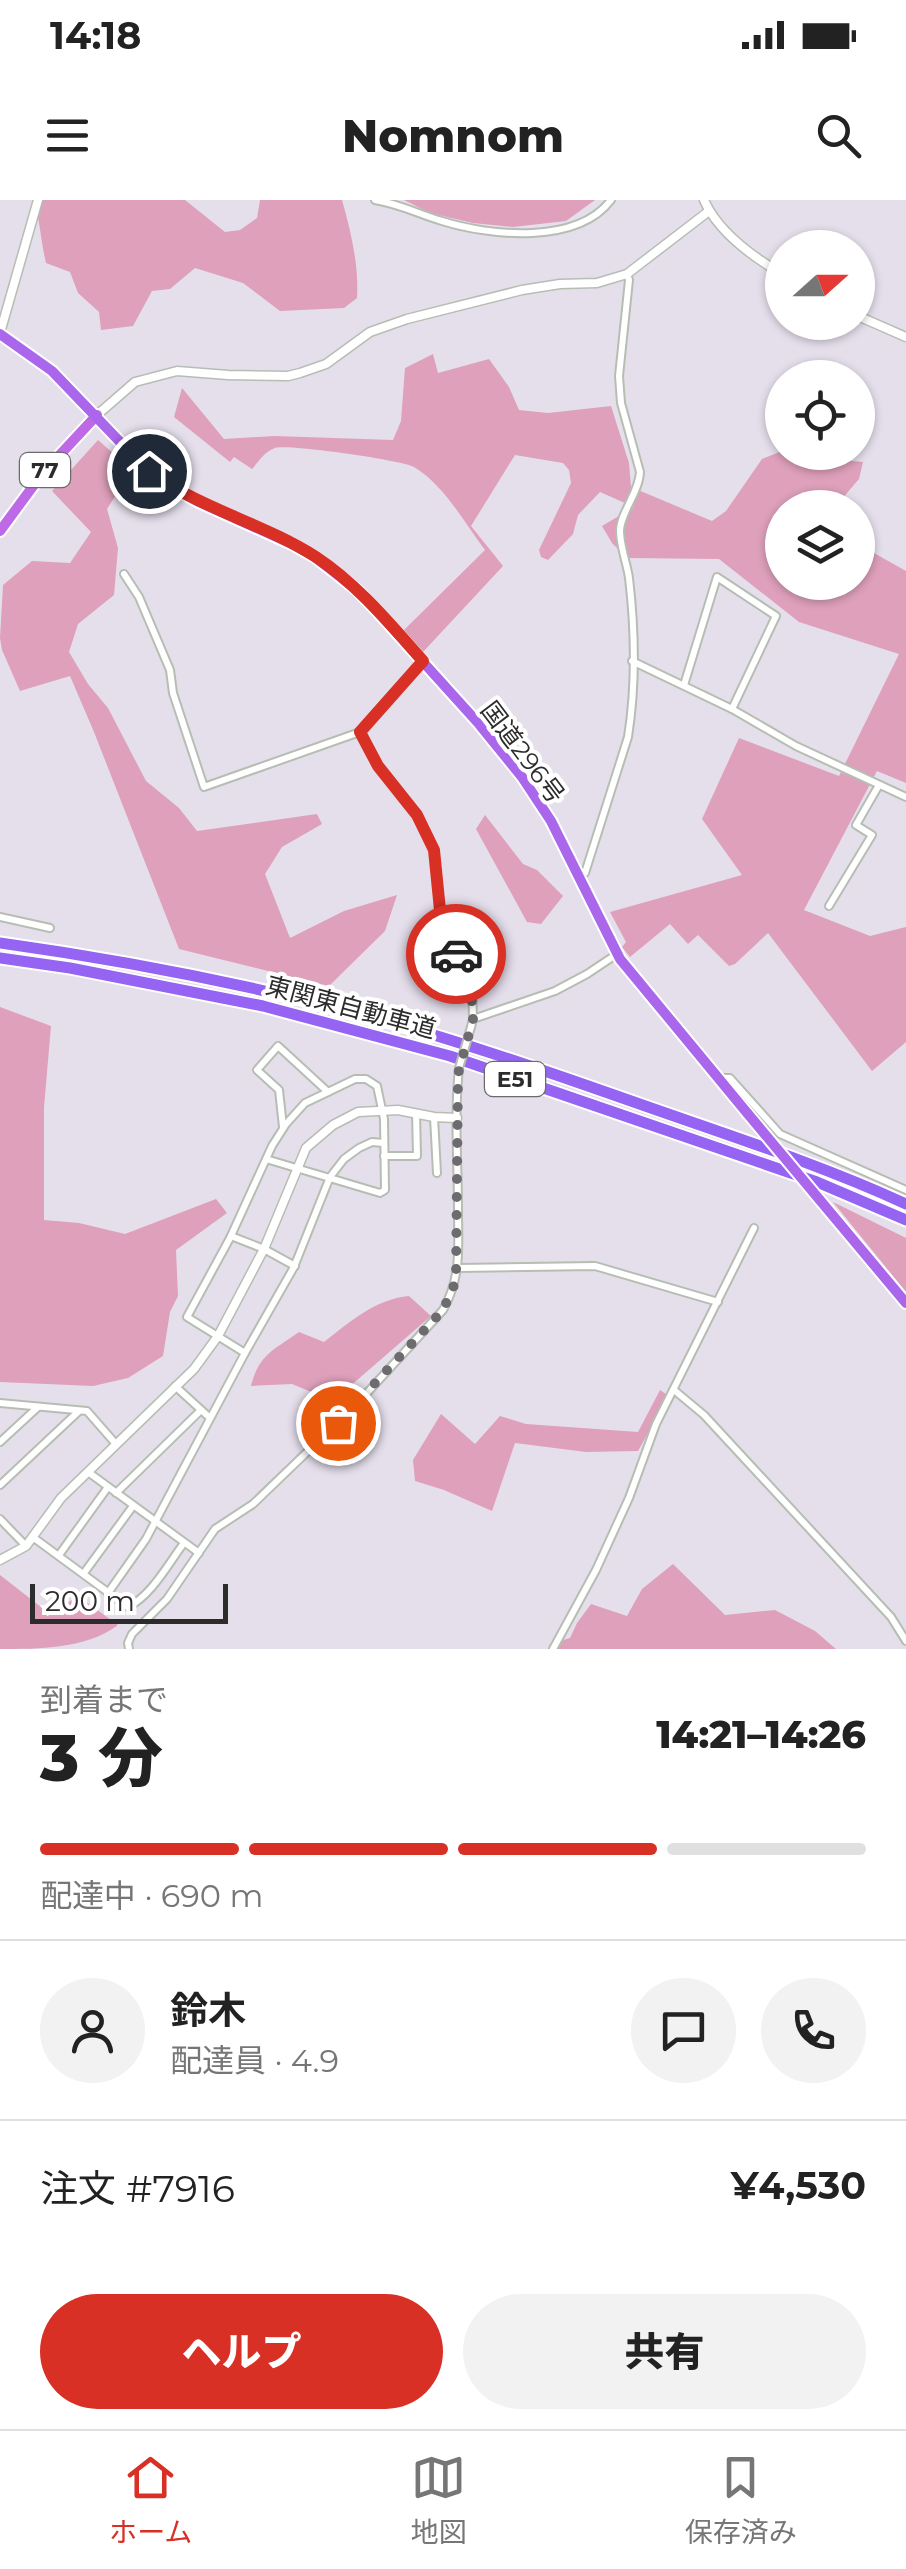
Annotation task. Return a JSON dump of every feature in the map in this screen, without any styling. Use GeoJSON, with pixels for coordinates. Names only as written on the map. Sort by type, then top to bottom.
{"type":"FeatureCollection","features":[{"type":"Feature","properties":{"kind":"highway","name":"国道296号"},"geometry":{"type":"LineString","coordinates":[[0,334],[52,371],[166,484],[316,557],[357,590],[522,777],[550,820],[616,954],[640,986],[906,1303]]}},
{"type":"Feature","properties":{"kind":"highway","name":"東関東自動車道"},"geometry":{"type":"LineString","coordinates":[[1,943],[265,991],[455,1041],[820,1167],[906,1204]]}},
{"type":"Feature","properties":{"kind":"highway","name":"東関東自動車道"},"geometry":{"type":"LineString","coordinates":[[0,958],[263,1006],[450,1056],[818,1182],[906,1220]]}},
{"type":"Feature","properties":{"kind":"highway"},"geometry":{"type":"LineString","coordinates":[[0,966],[112,976]]}},
{"type":"Feature","properties":{"kind":"main road","name":"77"},"geometry":{"type":"LineString","coordinates":[[0,531],[42,474],[96,415]]}},
{"type":"Feature","properties":{"kind":"street"},"geometry":{"type":"LineString","coordinates":[[0,334],[38,200]]}},
{"type":"Feature","properties":{"kind":"street"},"geometry":{"type":"LineString","coordinates":[[375,200],[490,232],[556,232],[591,218],[611,200]]}},
{"type":"Feature","properties":{"kind":"street"},"geometry":{"type":"LineString","coordinates":[[704,200],[709,211],[743,246],[765,262]]}},
{"type":"Feature","properties":{"kind":"street"},"geometry":{"type":"LineString","coordinates":[[96,415],[135,382],[177,371],[288,376],[326,364],[370,332],[408,318],[522,290],[597,283],[627,274],[709,211]]}},
{"type":"Feature","properties":{"kind":"street"},"geometry":{"type":"LineString","coordinates":[[579,876],[585,873],[628,737],[632,661],[629,576],[620,528],[640,484],[640,472],[621,402],[619,376],[627,274]]}},
{"type":"Feature","properties":{"kind":"street"},"geometry":{"type":"LineString","coordinates":[[875,323],[906,337]]}},
{"type":"Feature","properties":{"kind":"street"},"geometry":{"type":"LineString","coordinates":[[124,574],[140,597],[170,670],[173,693],[204,787],[360,732],[423,661]]}},
{"type":"Feature","properties":{"kind":"street"},"geometry":{"type":"LineString","coordinates":[[684,685],[718,577],[776,616],[732,709]]}},
{"type":"Feature","properties":{"kind":"street"},"geometry":{"type":"LineString","coordinates":[[632,661],[732,709],[796,746],[906,797]]}},
{"type":"Feature","properties":{"kind":"street"},"geometry":{"type":"LineString","coordinates":[[129,1649],[132,1634],[167,1599],[220,1525],[254,1504],[356,1405],[412,1346],[452,1294],[458,1268],[459,1068],[472,1023],[470,975],[441,920],[434,850],[417,815],[378,766],[360,732]]}},
{"type":"Feature","properties":{"kind":"street"},"geometry":{"type":"LineString","coordinates":[[829,906],[872,835],[856,825],[879,785]]}},
{"type":"Feature","properties":{"kind":"street"},"geometry":{"type":"LineString","coordinates":[[0,917],[50,928]]}},
{"type":"Feature","properties":{"kind":"street"},"geometry":{"type":"LineString","coordinates":[[472,1023],[555,991],[616,954]]}},
{"type":"Feature","properties":{"kind":"street"},"geometry":{"type":"LineString","coordinates":[[283,1128],[279,1090],[257,1070],[278,1046],[328,1092]]}},
{"type":"Feature","properties":{"kind":"street"},"geometry":{"type":"LineString","coordinates":[[245,1352],[187,1317],[231,1236],[266,1159],[283,1128],[305,1103],[355,1078],[378,1086],[384,1143],[384,1190],[380,1193],[266,1159]]}},
{"type":"Feature","properties":{"kind":"street"},"geometry":{"type":"LineString","coordinates":[[719,1078],[730,1078],[786,1138],[906,1190]]}},
{"type":"Feature","properties":{"kind":"street"},"geometry":{"type":"LineString","coordinates":[[0,1560],[34,1538],[60,1498],[208,1352],[264,1249],[306,1148],[358,1112],[383,1110],[457,1118]]}},
{"type":"Feature","properties":{"kind":"street"},"geometry":{"type":"LineString","coordinates":[[384,1156],[417,1156],[416,1113]]}},
{"type":"Feature","properties":{"kind":"street"},"geometry":{"type":"LineString","coordinates":[[434,1117],[436,1174]]}},
{"type":"Feature","properties":{"kind":"street"},"geometry":{"type":"LineString","coordinates":[[108,1592],[155,1523],[294,1266],[330,1177],[344,1158],[359,1148],[372,1142],[384,1143]]}},
{"type":"Feature","properties":{"kind":"street"},"geometry":{"type":"LineString","coordinates":[[553,1649],[596,1570],[629,1498],[656,1424],[754,1228]]}},
{"type":"Feature","properties":{"kind":"street"},"geometry":{"type":"LineString","coordinates":[[231,1236],[294,1266]]}},
{"type":"Feature","properties":{"kind":"street"},"geometry":{"type":"LineString","coordinates":[[458,1268],[595,1266],[718,1302]]}},
{"type":"Feature","properties":{"kind":"street"},"geometry":{"type":"LineString","coordinates":[[175,1386],[210,1418]]}},
{"type":"Feature","properties":{"kind":"street"},"geometry":{"type":"LineString","coordinates":[[674,1390],[704,1415],[891,1617],[906,1642]]}},
{"type":"Feature","properties":{"kind":"street"},"geometry":{"type":"LineString","coordinates":[[0,1404],[87,1411],[115,1443]]}},
{"type":"Feature","properties":{"kind":"street"},"geometry":{"type":"LineString","coordinates":[[0,1442],[39,1406]]}},
{"type":"Feature","properties":{"kind":"street"},"geometry":{"type":"LineString","coordinates":[[0,1485],[80,1410]]}},
{"type":"Feature","properties":{"kind":"street"},"geometry":{"type":"LineString","coordinates":[[116,1493],[200,1410]]}},
{"type":"Feature","properties":{"kind":"street"},"geometry":{"type":"LineString","coordinates":[[87,1471],[199,1553]]}},
{"type":"Feature","properties":{"kind":"street"},"geometry":{"type":"LineString","coordinates":[[59,1556],[108,1487]]}},
{"type":"Feature","properties":{"kind":"street"},"geometry":{"type":"LineString","coordinates":[[84,1573],[132,1506]]}},
{"type":"Feature","properties":{"kind":"street"},"geometry":{"type":"LineString","coordinates":[[0,1519],[26,1546]]}},
{"type":"Feature","properties":{"kind":"street"},"geometry":{"type":"LineString","coordinates":[[34,1538],[128,1607],[150,1588],[184,1543]]}},
{"type":"Feature","properties":{"kind":"shaded area"},"geometry":{"type":"Polygon","coordinates":[[[34,200],[185,200],[225,232],[240,230],[257,218],[260,200],[342,200],[354,249],[357,298],[344,308],[280,311],[243,283],[195,268],[170,289],[152,291],[133,326],[101,330],[99,312],[78,293],[70,272],[46,263],[34,200]]]}},
{"type":"Feature","properties":{"kind":"shaded area"},"geometry":{"type":"Polygon","coordinates":[[[404,200],[595,200],[566,221],[513,227],[430,213],[404,200]]]}},
{"type":"Feature","properties":{"kind":"shaded area"},"geometry":{"type":"Polygon","coordinates":[[[433,354],[438,373],[489,359],[509,387],[519,410],[548,413],[611,406],[629,463],[631,487],[712,521],[726,511],[765,458],[765,470],[861,470],[850,490],[765,490],[765,595],[719,559],[627,558],[602,526],[634,507],[600,492],[578,515],[573,534],[548,560],[541,557],[539,550],[571,483],[569,470],[563,463],[515,455],[471,526],[503,566],[423,652],[404,630],[485,550],[435,484],[405,464],[300,448],[275,448],[252,469],[234,457],[230,462],[174,417],[182,388],[224,439],[274,436],[393,440],[401,421],[405,368],[433,354]]]}},
{"type":"Feature","properties":{"kind":"shaded area"},"geometry":{"type":"Polygon","coordinates":[[[98,440],[132,470],[107,509],[118,548],[114,595],[78,624],[69,652],[108,708],[146,781],[179,808],[197,831],[317,814],[322,824],[282,847],[265,874],[290,938],[344,911],[397,895],[385,931],[329,986],[179,949],[70,676],[20,691],[2,650],[3,585],[32,561],[70,563],[91,532],[52,491],[98,440]]]}},
{"type":"Feature","properties":{"kind":"shaded area"},"geometry":{"type":"Polygon","coordinates":[[[875,554],[906,571],[906,783],[877,771],[804,910],[870,936],[906,927],[906,1042],[872,1071],[768,933],[729,966],[698,935],[688,944],[670,924],[630,957],[622,947],[626,942],[610,912],[742,875],[702,819],[739,738],[839,776],[899,654],[799,622],[771,600],[875,600],[875,554]]]}},
{"type":"Feature","properties":{"kind":"shaded area"},"geometry":{"type":"Polygon","coordinates":[[[485,815],[523,864],[537,870],[563,896],[541,924],[527,922],[476,829],[485,815]]]}},
{"type":"Feature","properties":{"kind":"shaded area"},"geometry":{"type":"Polygon","coordinates":[[[0,1007],[51,1026],[44,1107],[44,1220],[79,1223],[125,1234],[216,1199],[227,1213],[176,1250],[178,1296],[170,1312],[163,1356],[128,1378],[93,1386],[0,1382],[0,1007]]]}},
{"type":"Feature","properties":{"kind":"shaded area"},"geometry":{"type":"Polygon","coordinates":[[[833,1202],[906,1238],[906,1292],[833,1202]]]}},
{"type":"Feature","properties":{"kind":"shaded area"},"geometry":{"type":"Polygon","coordinates":[[[409,1296],[431,1316],[333,1401],[292,1384],[251,1386],[263,1360],[299,1332],[324,1342],[374,1307],[409,1296]]]}},
{"type":"Feature","properties":{"kind":"shaded area"},"geometry":{"type":"Polygon","coordinates":[[[660,1390],[669,1396],[638,1451],[586,1452],[515,1443],[492,1511],[415,1481],[413,1460],[441,1414],[475,1444],[500,1416],[526,1424],[638,1432],[660,1390]]]}},
{"type":"Feature","properties":{"kind":"shaded area"},"geometry":{"type":"Polygon","coordinates":[[[673,1564],[725,1615],[775,1610],[815,1631],[836,1649],[555,1649],[553,1643],[570,1638],[591,1604],[627,1616],[642,1589],[673,1564]]]}},
{"type":"Feature","properties":{"kind":"shaded area"},"geometry":{"type":"Polygon","coordinates":[[[0,1575],[50,1614],[78,1596],[118,1625],[77,1643],[0,1649],[0,1575]]]}},
{"type":"Feature","properties":{"kind":"way so far"},"geometry":{"type":"LineString","coordinates":[[338,1423],[443,1310],[456,1281],[458,1074],[473,1019],[470,975],[456,954]]}},
{"type":"Feature","properties":{"kind":"route"},"geometry":{"type":"LineString","coordinates":[[149,471],[198,502],[316,557],[357,590],[423,661],[360,732],[378,766],[417,815],[434,850],[441,920],[456,954]]}}]}
